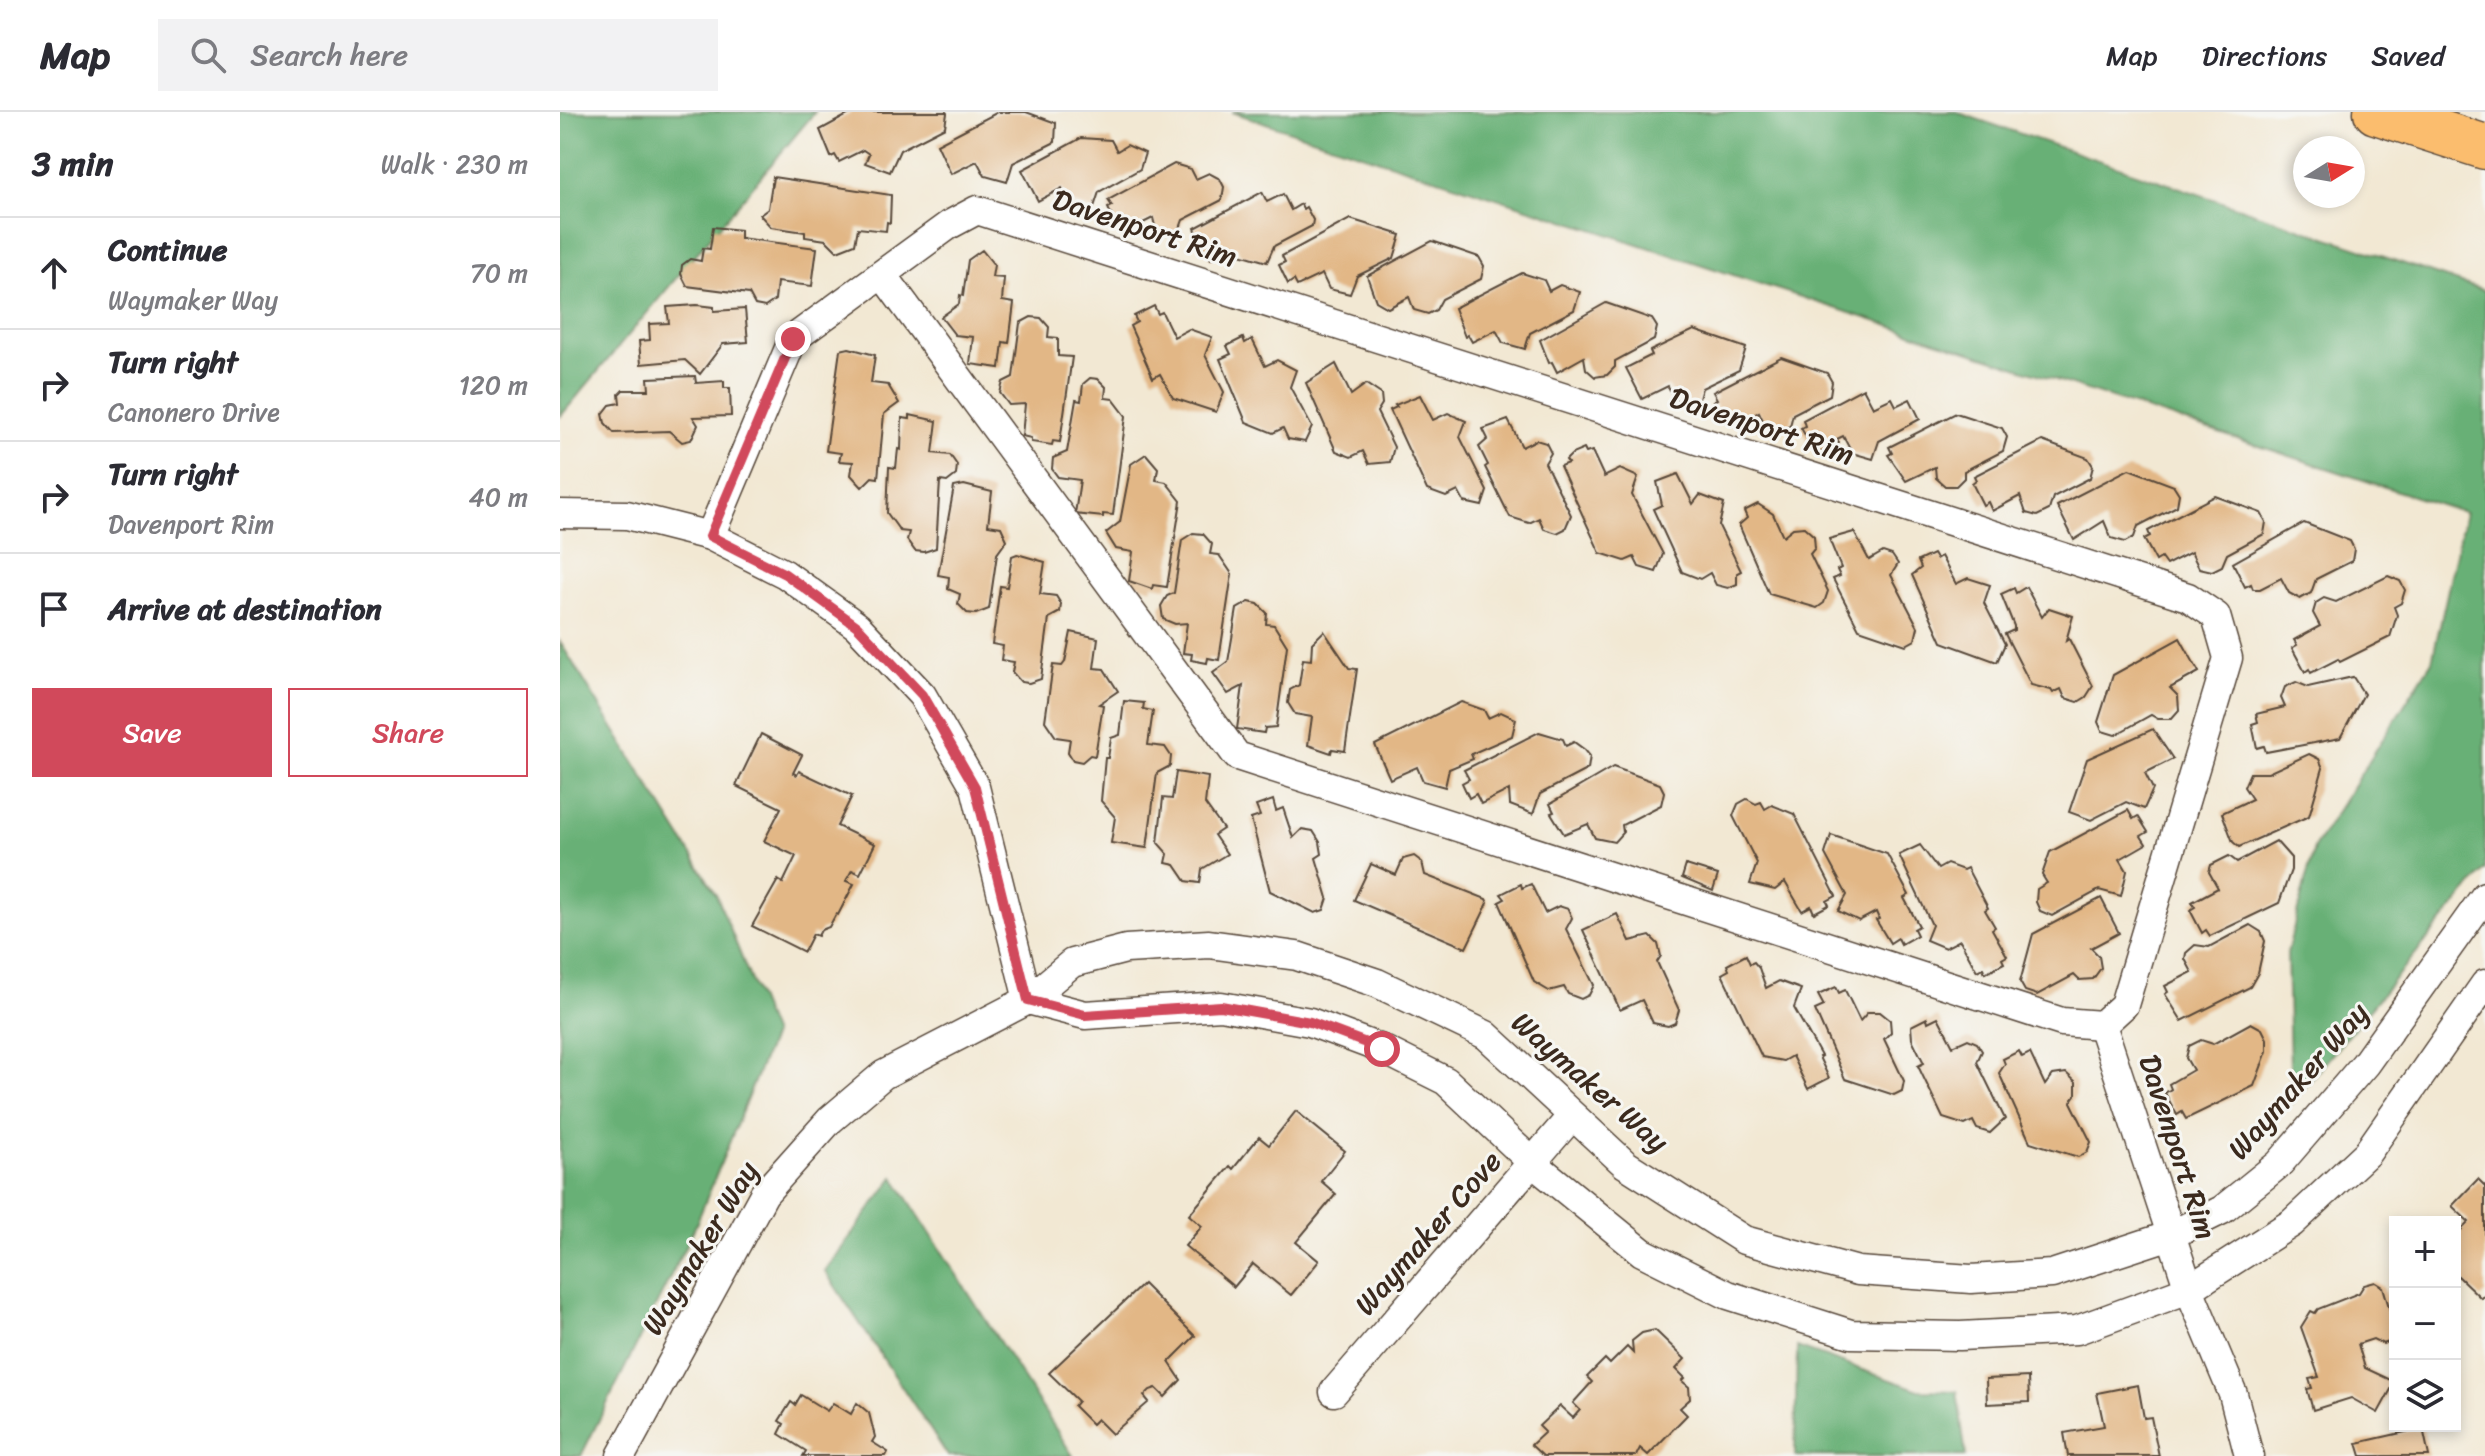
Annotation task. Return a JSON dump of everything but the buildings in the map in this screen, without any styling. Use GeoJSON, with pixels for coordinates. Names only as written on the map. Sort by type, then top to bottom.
{"type":"FeatureCollection","features":[{"type":"Feature","properties":{"kind":"highway"},"geometry":{"type":"LineString","coordinates":[[2376,112],[2485,147]]}},
{"type":"Feature","properties":{"kind":"street","name":"Davenport Rim"},"geometry":{"type":"LineString","coordinates":[[710,536],[793,339],[949,225],[977,210],[2188,597],[2216,616],[2228,658],[2124,1005],[2102,1025],[2189,1289],[2233,1394],[2249,1456]]}},
{"type":"Feature","properties":{"kind":"street"},"geometry":{"type":"LineString","coordinates":[[883,275],[1237,756],[2062,1022],[2102,1025]]}},
{"type":"Feature","properties":{"kind":"street"},"geometry":{"type":"LineString","coordinates":[[560,514],[627,515],[710,536],[785,574],[857,626],[922,695],[975,787],[1028,1000],[1085,1015],[1221,1006],[1310,1022],[1382,1049],[1446,1081],[1534,1164],[1642,1252],[1728,1295],[1851,1334],[1960,1336],[2077,1330],[2189,1289],[2292,1223],[2367,1153],[2485,984]]}},
{"type":"Feature","properties":{"kind":"street","name":"Waymaker Way"},"geometry":{"type":"LineString","coordinates":[[621,1456],[764,1194],[830,1120],[883,1075],[1028,1000],[1072,963],[1126,949],[1209,944],[1297,956],[1377,983],[1486,1035],[1625,1164],[1744,1240],[1858,1271],[1971,1279],[2052,1274],[2171,1235],[2222,1210],[2279,1164],[2365,1064],[2485,896]]}},
{"type":"Feature","properties":{"kind":"street","name":"Waymaker Cove"},"geometry":{"type":"LineString","coordinates":[[1334,1392],[1534,1164],[1572,1116]]}},
{"type":"Feature","properties":{"kind":"green space"},"geometry":{"type":"Polygon","coordinates":[[[560,112],[815,112],[560,417],[560,112]]]}},
{"type":"Feature","properties":{"kind":"green space"},"geometry":{"type":"Polygon","coordinates":[[[1232,112],[1956,112],[2485,291],[2485,870],[2291,1104],[2287,953],[2314,848],[2432,661],[2465,513],[1232,112]]]}},
{"type":"Feature","properties":{"kind":"green space"},"geometry":{"type":"Polygon","coordinates":[[[560,642],[716,894],[773,1035],[695,1227],[581,1456],[560,1456],[560,642]]]}},
{"type":"Feature","properties":{"kind":"green space"},"geometry":{"type":"Polygon","coordinates":[[[894,1177],[1073,1456],[948,1456],[825,1271],[894,1177]]]}},
{"type":"Feature","properties":{"kind":"green space"},"geometry":{"type":"Polygon","coordinates":[[[1797,1347],[1919,1390],[1957,1391],[1966,1456],[1795,1456],[1797,1347]]]}},
{"type":"Feature","properties":{"kind":"route"},"geometry":{"type":"LineString","coordinates":[[793,339],[710,536],[785,574],[857,626],[922,695],[975,787],[1028,1000],[1085,1015],[1221,1006],[1310,1022],[1382,1049]]}}]}
